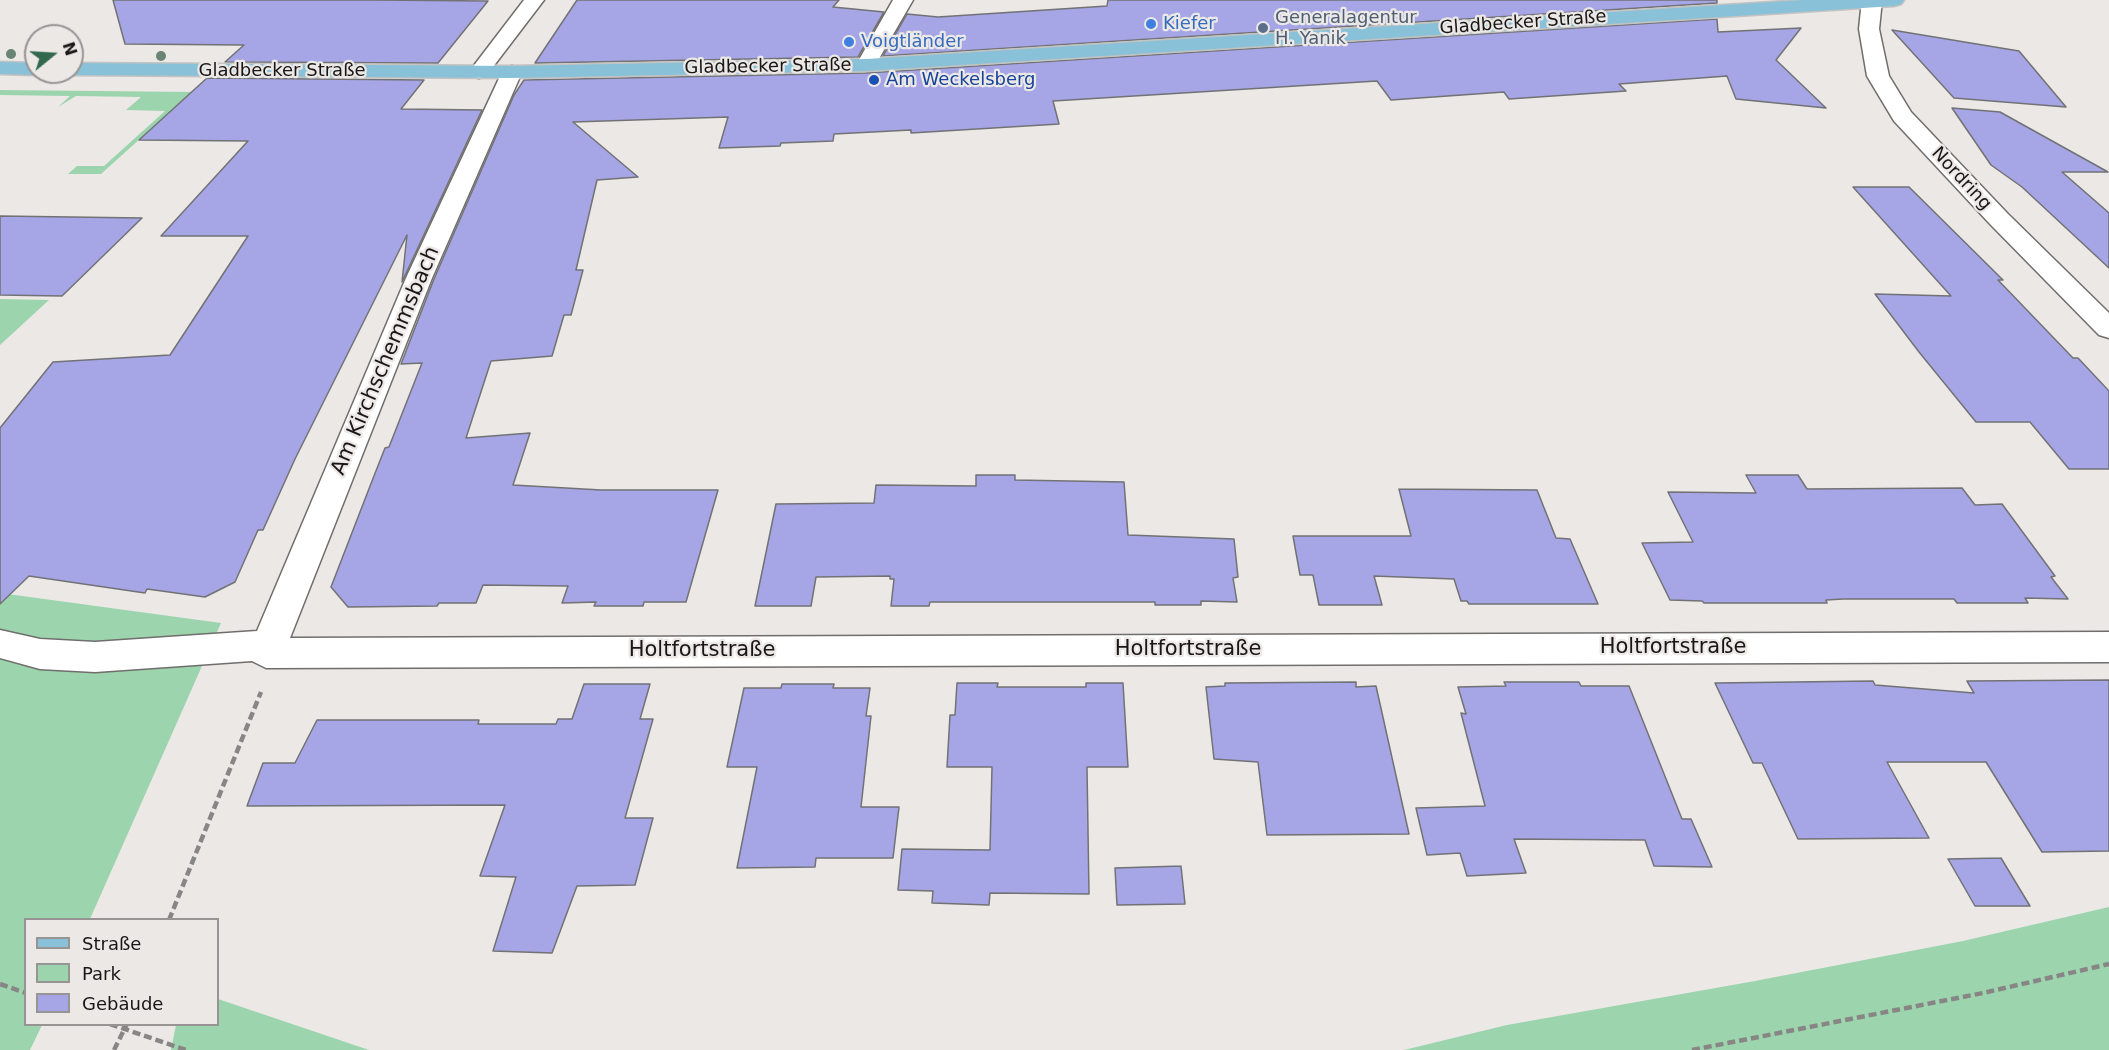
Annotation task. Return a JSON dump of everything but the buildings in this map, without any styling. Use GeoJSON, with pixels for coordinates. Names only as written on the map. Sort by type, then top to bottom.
{"type":"FeatureCollection","features":[{"type":"Feature","properties":{"kind":"main road","name":"Gladbecker Straße"},"geometry":{"type":"LineString","coordinates":[[84,69],[512,72],[866,65],[1879,1]]}},
{"type":"Feature","properties":{"kind":"main road"},"geometry":{"type":"LineString","coordinates":[[0,68],[24,69]]}},
{"type":"Feature","properties":{"kind":"street"},"geometry":{"type":"LineString","coordinates":[[479,72],[534,0]]}},
{"type":"Feature","properties":{"kind":"street"},"geometry":{"type":"LineString","coordinates":[[866,65],[903,0]]}},
{"type":"Feature","properties":{"kind":"street","name":"Nordring"},"geometry":{"type":"LineString","coordinates":[[1879,1],[1869,29],[1878,76],[1902,116],[1999,219],[2109,330]]}},
{"type":"Feature","properties":{"kind":"street","name":"Am Kirchschemmsbach"},"geometry":{"type":"LineString","coordinates":[[268,649],[419,278],[512,72]]}},
{"type":"Feature","properties":{"kind":"street","name":"Holtfortstraße"},"geometry":{"type":"LineString","coordinates":[[0,644],[40,654],[95,657],[268,649],[2109,647]]}},
{"type":"Feature","properties":{"kind":"path"},"geometry":{"type":"LineString","coordinates":[[171,918],[263,686],[268,649]]}},
{"type":"Feature","properties":{"kind":"path"},"geometry":{"type":"LineString","coordinates":[[1692,1050],[1983,993],[2109,964]]}},
{"type":"Feature","properties":{"kind":"path"},"geometry":{"type":"LineString","coordinates":[[0,984],[24,992]]}},
{"type":"Feature","properties":{"kind":"path"},"geometry":{"type":"LineString","coordinates":[[114,1050],[126,1027],[186,1050]]}},
{"type":"Feature","properties":{"kind":"green space"},"geometry":{"type":"Polygon","coordinates":[[[0,90],[192,92],[101,174],[68,174],[77,166],[104,166],[165,111],[126,110],[141,97],[76,96],[58,107],[70,96],[0,95],[0,90]]]}},
{"type":"Feature","properties":{"kind":"green space"},"geometry":{"type":"Polygon","coordinates":[[[0,299],[49,300],[0,345],[0,299]]]}},
{"type":"Feature","properties":{"kind":"green space"},"geometry":{"type":"Polygon","coordinates":[[[0,593],[221,623],[90,918],[24,918],[24,1026],[42,1026],[30,1050],[0,1050],[0,593]]]}},
{"type":"Feature","properties":{"kind":"green space"},"geometry":{"type":"Polygon","coordinates":[[[2109,907],[2109,1050],[1404,1050],[1507,1025],[1963,941],[2109,907]]]}},
{"type":"Feature","properties":{"kind":"green space"},"geometry":{"type":"Polygon","coordinates":[[[219,999],[369,1050],[171,1050],[176,1026],[219,1026],[219,999]]]}},
{"type":"Feature","properties":{"kind":"place","name":"Kiefer"},"geometry":{"type":"Point","coordinates":[1151,24]}},
{"type":"Feature","properties":{"kind":"place","name":"Generalagentur H. Yanik"},"geometry":{"type":"Point","coordinates":[1263,28]}},
{"type":"Feature","properties":{"kind":"place","name":"Voigtländer"},"geometry":{"type":"Point","coordinates":[849,42]}},
{"type":"Feature","properties":{"kind":"place","name":"Am Weckelsberg"},"geometry":{"type":"Point","coordinates":[874,80]}}]}
